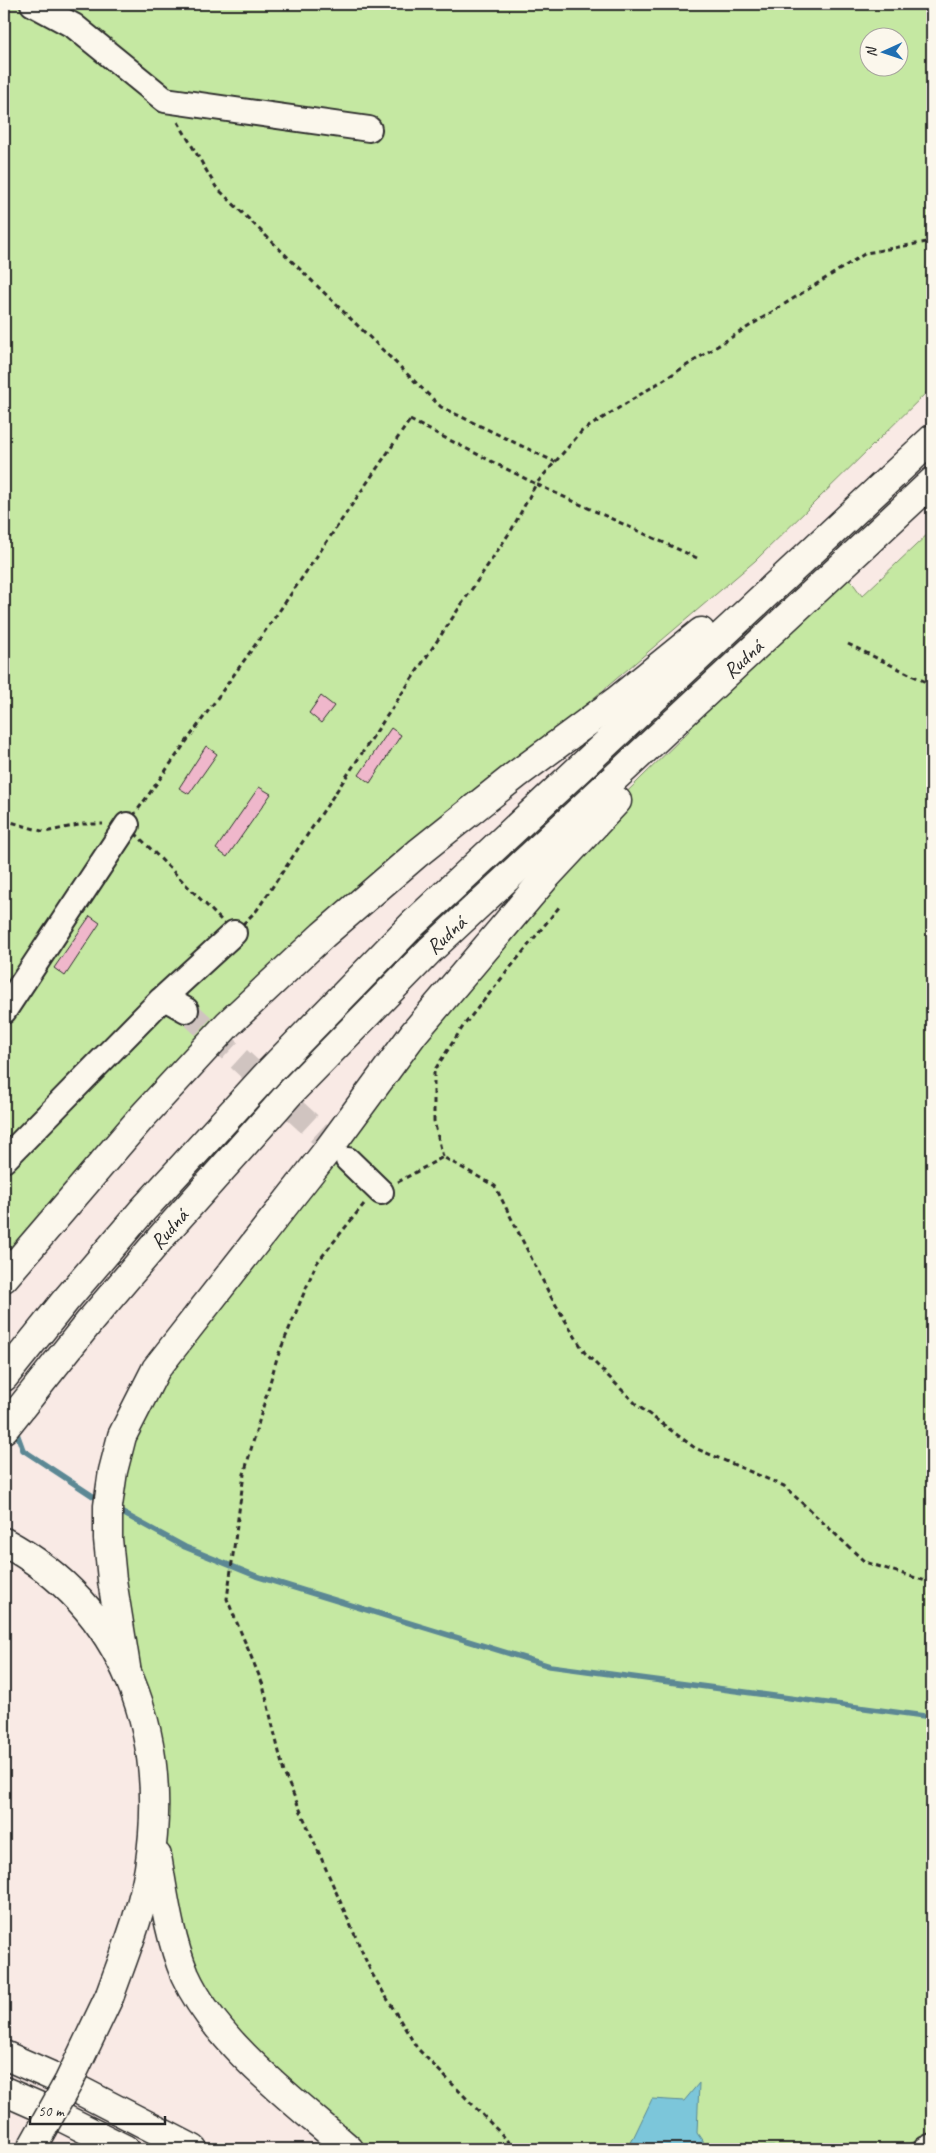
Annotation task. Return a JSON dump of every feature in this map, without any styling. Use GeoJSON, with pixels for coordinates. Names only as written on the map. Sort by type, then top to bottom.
{"type":"FeatureCollection","features":[{"type":"Feature","properties":{"kind":"highway","name":"Rudná"},"geometry":{"type":"LineString","coordinates":[[4,1377],[141,1212],[271,1070],[413,924],[932,439]]}},
{"type":"Feature","properties":{"kind":"highway","name":"Rudná"},"geometry":{"type":"LineString","coordinates":[[4,1429],[90,1321],[164,1234],[289,1094],[430,950],[932,482]]}},
{"type":"Feature","properties":{"kind":"highway"},"geometry":{"type":"LineString","coordinates":[[4,1278],[142,1117],[228,1024],[323,935],[418,853],[516,775],[616,701],[841,524]]}},
{"type":"Feature","properties":{"kind":"highway"},"geometry":{"type":"LineString","coordinates":[[126,1667],[112,1580],[108,1539],[108,1506],[113,1471],[122,1436],[156,1369],[327,1151],[414,1033],[545,878],[592,826],[690,730],[696,704]]}},
{"type":"Feature","properties":{"kind":"highway"},"geometry":{"type":"LineString","coordinates":[[10,1546],[48,1571],[92,1614],[111,1641],[126,1667],[138,1699],[146,1731],[154,1790],[153,1832],[149,1869],[141,1905],[110,1995],[69,2081],[31,2149]]}},
{"type":"Feature","properties":{"kind":"highway"},"geometry":{"type":"LineString","coordinates":[[153,1832],[167,1914],[176,1948],[185,1974],[200,2003],[226,2035],[257,2068],[349,2149]]}},
{"type":"Feature","properties":{"kind":"highway"},"geometry":{"type":"LineString","coordinates":[[4,2055],[54,2077]]}},
{"type":"Feature","properties":{"kind":"highway"},"geometry":{"type":"LineString","coordinates":[[80,2090],[192,2149]]}},
{"type":"Feature","properties":{"kind":"highway"},"geometry":{"type":"LineString","coordinates":[[4,2091],[38,2106]]}},
{"type":"Feature","properties":{"kind":"highway"},"geometry":{"type":"LineString","coordinates":[[65,2119],[125,2149]]}},
{"type":"Feature","properties":{"kind":"lane"},"geometry":{"type":"LineString","coordinates":[[33,4],[74,26],[165,100],[368,128]]}},
{"type":"Feature","properties":{"kind":"lane"},"geometry":{"type":"LineString","coordinates":[[4,1011],[119,826]]}},
{"type":"Feature","properties":{"kind":"lane"},"geometry":{"type":"LineString","coordinates":[[4,1160],[161,1000],[234,933]]}},
{"type":"Feature","properties":{"kind":"lane"},"geometry":{"type":"LineString","coordinates":[[161,1000],[170,1001],[186,1010]]}},
{"type":"Feature","properties":{"kind":"lane"},"geometry":{"type":"LineString","coordinates":[[348,1160],[381,1192]]}},
{"type":"Feature","properties":{"kind":"lane"},"geometry":{"type":"LineString","coordinates":[[926,2149],[932,2146]]}},
{"type":"Feature","properties":{"kind":"path"},"geometry":{"type":"LineString","coordinates":[[165,100],[216,187],[441,407],[555,462]]}},
{"type":"Feature","properties":{"kind":"path"},"geometry":{"type":"LineString","coordinates":[[4,820],[45,832],[83,824],[119,826],[234,933],[257,910],[512,530],[536,484],[582,431],[866,253],[932,241]]}},
{"type":"Feature","properties":{"kind":"path"},"geometry":{"type":"LineString","coordinates":[[119,826],[280,610],[410,420],[536,484],[696,558]]}},
{"type":"Feature","properties":{"kind":"path"},"geometry":{"type":"LineString","coordinates":[[848,644],[932,684]]}},
{"type":"Feature","properties":{"kind":"path"},"geometry":{"type":"LineString","coordinates":[[560,906],[464,1025],[434,1071],[434,1122],[443,1157],[495,1186],[551,1297],[585,1353],[638,1406],[695,1448],[784,1486],[865,1562],[932,1583]]}},
{"type":"Feature","properties":{"kind":"path"},"geometry":{"type":"LineString","coordinates":[[443,1157],[381,1192],[370,1196],[316,1264],[277,1358],[244,1474],[227,1599],[263,1685],[284,1773],[371,1972],[417,2048],[516,2149]]}},
{"type":"Feature","properties":{"kind":"green space"},"geometry":{"type":"Polygon","coordinates":[[[4,4],[932,4],[932,387],[755,561],[202,1031],[4,1257],[4,4]]]}},
{"type":"Feature","properties":{"kind":"green space"},"geometry":{"type":"Polygon","coordinates":[[[932,530],[932,2133],[899,2149],[349,2149],[185,1974],[108,1539],[138,1401],[592,826],[690,730],[696,704],[841,567],[862,596],[932,530]],[[237,1568],[256,1576],[463,1639],[237,1568]]]}},
{"type":"Feature","properties":{"kind":"water"},"geometry":{"type":"Polygon","coordinates":[[[699,2083],[697,2133],[708,2149],[628,2149],[652,2099],[684,2101],[699,2083]]]}},
{"type":"Feature","properties":{"kind":"water"},"geometry":{"type":"Polygon","coordinates":[[[745,2146],[797,2147],[803,2149],[732,2149],[745,2146]]]}},
{"type":"Feature","properties":{"kind":"building"},"geometry":{"type":"Polygon","coordinates":[[[321,696],[334,706],[321,723],[309,713],[321,696]]]}},
{"type":"Feature","properties":{"kind":"building"},"geometry":{"type":"Polygon","coordinates":[[[391,728],[401,735],[370,783],[359,775],[391,728]]]}},
{"type":"Feature","properties":{"kind":"building"},"geometry":{"type":"Polygon","coordinates":[[[206,746],[217,754],[189,794],[179,788],[206,746]]]}},
{"type":"Feature","properties":{"kind":"building"},"geometry":{"type":"Polygon","coordinates":[[[259,787],[271,794],[227,857],[216,849],[259,787]]]}},
{"type":"Feature","properties":{"kind":"building"},"geometry":{"type":"Polygon","coordinates":[[[90,916],[100,923],[65,976],[54,968],[90,916]]]}},
{"type":"Feature","properties":{"kind":"waterway"},"geometry":{"type":"LineString","coordinates":[[4,1397],[8,1409]]}},
{"type":"Feature","properties":{"kind":"waterway"},"geometry":{"type":"LineString","coordinates":[[15,1428],[23,1450],[102,1502]]}},
{"type":"Feature","properties":{"kind":"waterway"},"geometry":{"type":"LineString","coordinates":[[117,1510],[185,1547],[256,1576],[550,1666],[932,1717]]}},
{"type":"Feature","properties":{"kind":"tunnel"},"geometry":{"type":"LineString","coordinates":[[186,1010],[344,1156]]}}]}
